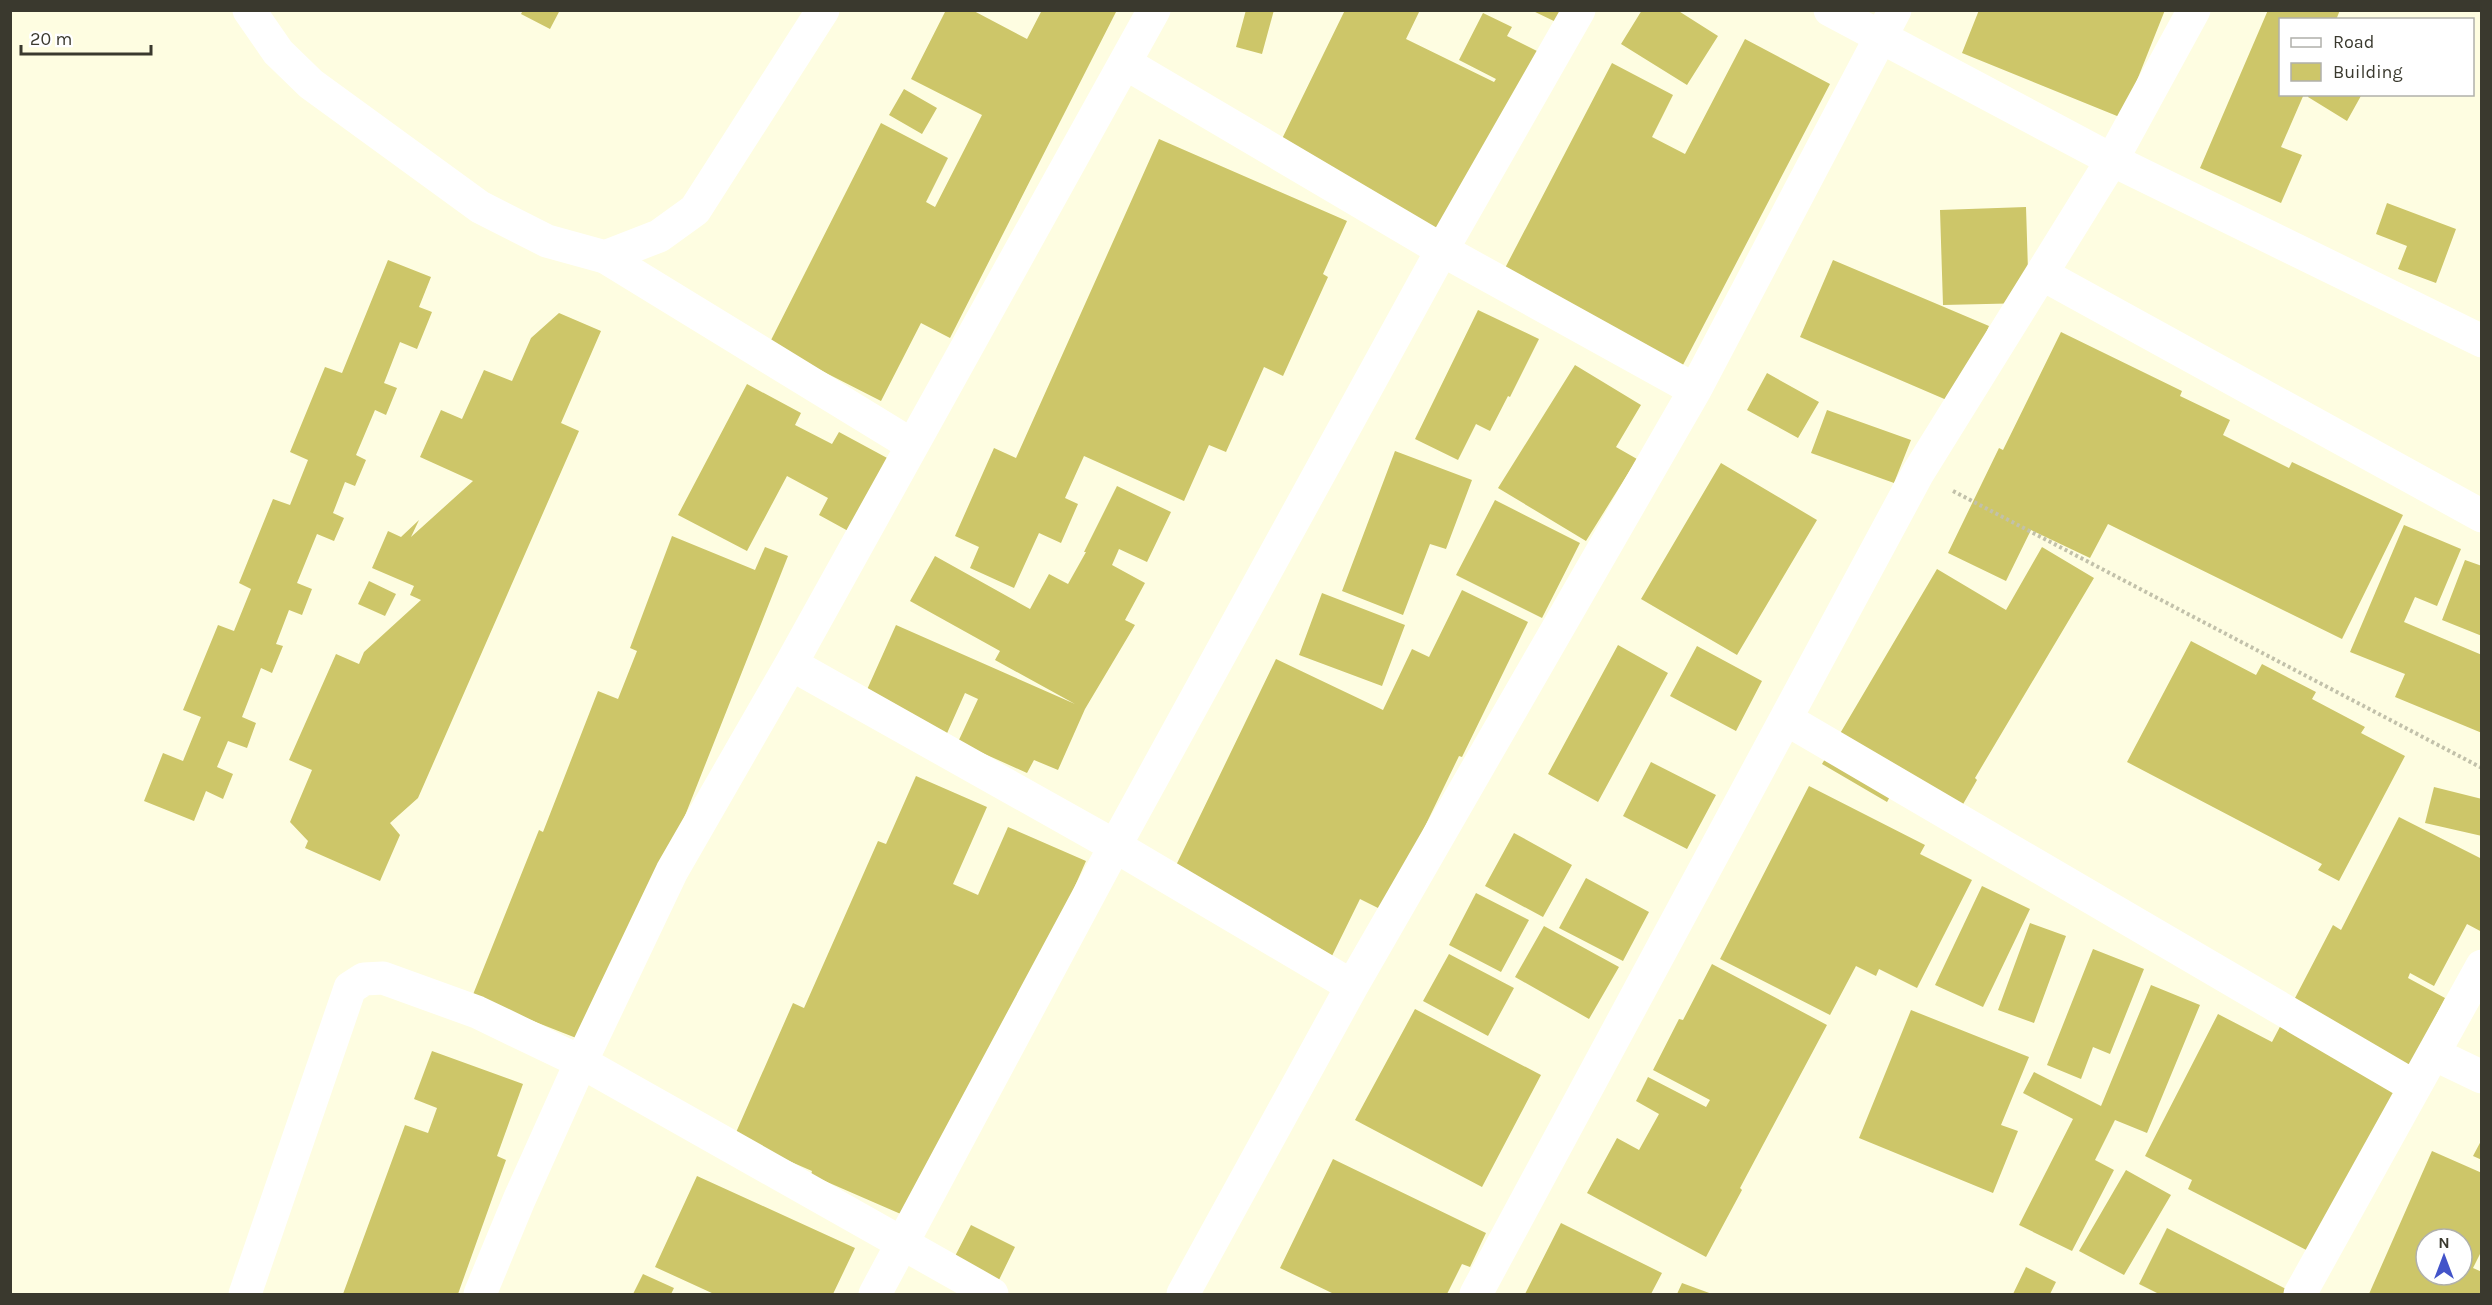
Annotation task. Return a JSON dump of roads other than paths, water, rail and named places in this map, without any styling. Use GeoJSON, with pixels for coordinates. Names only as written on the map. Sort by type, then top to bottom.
{"type":"FeatureCollection","features":[{"type":"Feature","properties":{"kind":"street"},"geometry":{"type":"LineString","coordinates":[[249,10],[278,52],[311,84],[480,207],[547,241],[604,257],[912,445]]}},
{"type":"Feature","properties":{"kind":"street"},"geometry":{"type":"LineString","coordinates":[[604,257],[659,236],[695,210],[823,10]]}},
{"type":"Feature","properties":{"kind":"street"},"geometry":{"type":"LineString","coordinates":[[480,1294],[581,1062],[672,871],[791,664],[1154,10]]}},
{"type":"Feature","properties":{"kind":"street"},"geometry":{"type":"LineString","coordinates":[[875,1294],[1115,846],[1442,249],[1579,10]]}},
{"type":"Feature","properties":{"kind":"street"},"geometry":{"type":"LineString","coordinates":[[1830,10],[1887,24],[2112,160],[2481,341]]}},
{"type":"Feature","properties":{"kind":"street"},"geometry":{"type":"LineString","coordinates":[[1476,1294],[1918,473],[2112,160],[2194,10]]}},
{"type":"Feature","properties":{"kind":"street"},"geometry":{"type":"LineString","coordinates":[[1182,1294],[1352,986],[1695,390],[1887,24]]}},
{"type":"Feature","properties":{"kind":"street"},"geometry":{"type":"LineString","coordinates":[[1125,63],[1442,249],[1695,390]]}},
{"type":"Feature","properties":{"kind":"street"},"geometry":{"type":"LineString","coordinates":[[2042,274],[2481,516]]}},
{"type":"Feature","properties":{"kind":"street"},"geometry":{"type":"LineString","coordinates":[[791,664],[1115,846],[1352,986]]}},
{"type":"Feature","properties":{"kind":"street"},"geometry":{"type":"LineString","coordinates":[[1786,719],[2415,1087]]}},
{"type":"Feature","properties":{"kind":"street"},"geometry":{"type":"LineString","coordinates":[[2300,1294],[2481,966]]}},
{"type":"Feature","properties":{"kind":"street"},"geometry":{"type":"LineString","coordinates":[[245,1294],[350,988],[364,979],[383,978],[477,1012],[581,1062],[992,1294]]}},
{"type":"Feature","properties":{"kind":"street"},"geometry":{"type":"LineString","coordinates":[[2434,1054],[2481,1077]]}}]}
